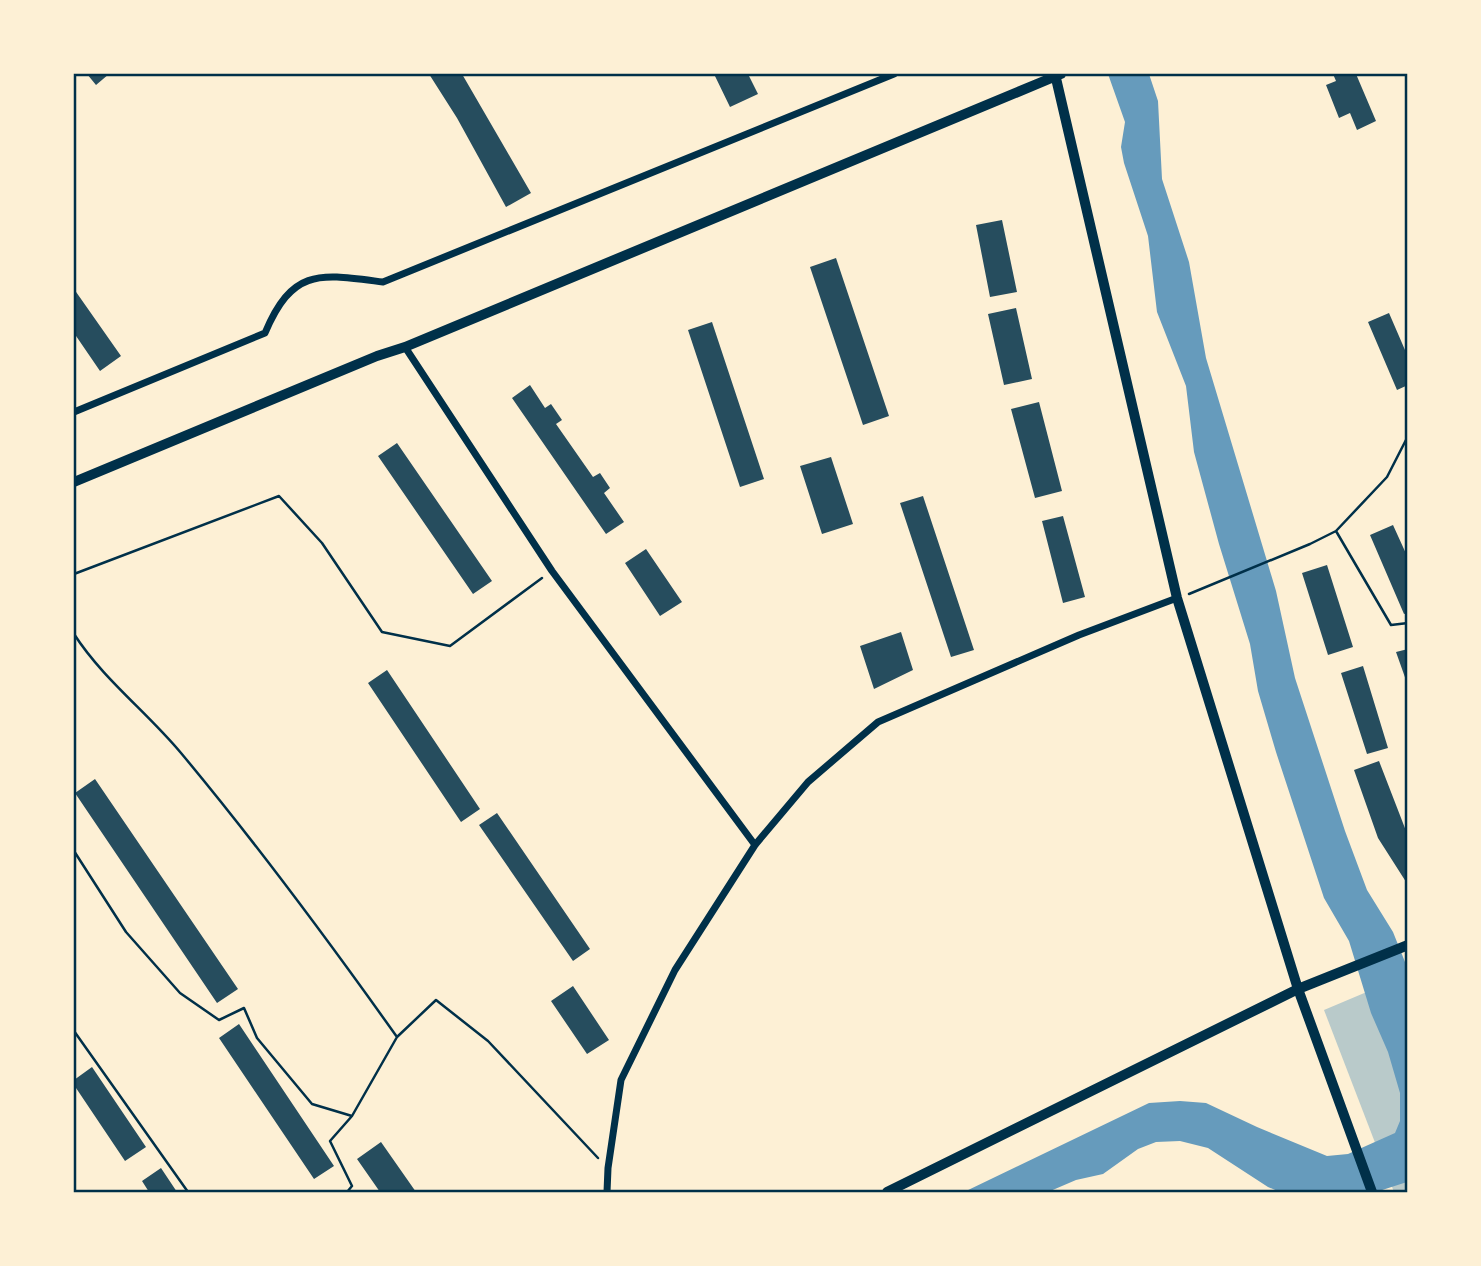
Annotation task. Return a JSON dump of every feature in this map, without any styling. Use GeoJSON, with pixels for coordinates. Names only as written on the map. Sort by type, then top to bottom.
{"type":"FeatureCollection","features":[{"type":"Feature","properties":{"kind":"street"},"geometry":{"type":"LineString","coordinates":[[74,412],[265,332],[275,308],[290,290],[309,279],[333,275],[383,282],[894,74]]}},
{"type":"Feature","properties":{"kind":"street"},"geometry":{"type":"LineString","coordinates":[[74,482],[377,356],[405,347],[1057,74],[1177,598],[1298,989],[1371,1192]]}},
{"type":"Feature","properties":{"kind":"street"},"geometry":{"type":"LineString","coordinates":[[405,347],[552,570],[755,845]]}},
{"type":"Feature","properties":{"kind":"street"},"geometry":{"type":"LineString","coordinates":[[607,1192],[621,1080],[675,970],[755,845],[808,782],[878,722],[1079,635],[1177,598]]}},
{"type":"Feature","properties":{"kind":"street"},"geometry":{"type":"LineString","coordinates":[[887,1192],[1298,989],[1405,946]]}},
{"type":"Feature","properties":{"kind":"path"},"geometry":{"type":"LineString","coordinates":[[1177,598],[1224,581],[1336,531],[1387,477],[1408,436]]}},
{"type":"Feature","properties":{"kind":"path"},"geometry":{"type":"LineString","coordinates":[[74,574],[279,496],[322,543],[382,632],[450,646],[552,570]]}},
{"type":"Feature","properties":{"kind":"path"},"geometry":{"type":"LineString","coordinates":[[1336,531],[1391,625],[1408,623]]}},
{"type":"Feature","properties":{"kind":"path"},"geometry":{"type":"LineString","coordinates":[[74,634],[87,654],[174,744],[244,829],[397,1037]]}},
{"type":"Feature","properties":{"kind":"path"},"geometry":{"type":"LineString","coordinates":[[74,851],[126,932],[180,993],[219,1020],[244,1008],[257,1038],[312,1104],[352,1116]]}},
{"type":"Feature","properties":{"kind":"path"},"geometry":{"type":"LineString","coordinates":[[347,1192],[352,1186],[330,1141],[352,1116],[397,1037],[436,1000],[488,1041],[608,1168]]}},
{"type":"Feature","properties":{"kind":"path"},"geometry":{"type":"LineString","coordinates":[[74,1031],[188,1192]]}},
{"type":"Feature","properties":{"kind":"shaded area"},"geometry":{"type":"Polygon","coordinates":[[[1407,975],[1407,1192],[1394,1192],[1324,1010],[1407,975]]]}},
{"type":"Feature","properties":{"kind":"water"},"geometry":{"type":"Polygon","coordinates":[[[1108,74],[1149,74],[1158,101],[1162,179],[1189,262],[1206,358],[1276,591],[1295,678],[1367,890],[1393,932],[1407,967],[1407,1182],[1376,1192],[1280,1192],[1208,1148],[1180,1141],[1156,1142],[1138,1149],[1103,1174],[1076,1180],[1048,1192],[964,1192],[1149,1103],[1206,1103],[1327,1156],[1348,1154],[1395,1133],[1400,1121],[1400,1093],[1388,1052],[1371,1013],[1349,941],[1324,898],[1258,691],[1250,644],[1194,452],[1186,386],[1157,312],[1148,236],[1121,147],[1125,122],[1108,74]]]}},
{"type":"Feature","properties":{"kind":"building"},"geometry":{"type":"Polygon","coordinates":[[[87,74],[109,74],[96,85],[87,74]]]}},
{"type":"Feature","properties":{"kind":"building"},"geometry":{"type":"Polygon","coordinates":[[[429,74],[462,74],[531,193],[506,207],[457,118],[429,74]]]}},
{"type":"Feature","properties":{"kind":"building"},"geometry":{"type":"Polygon","coordinates":[[[714,74],[748,74],[758,94],[730,107],[714,74]]]}},
{"type":"Feature","properties":{"kind":"building"},"geometry":{"type":"Polygon","coordinates":[[[1333,74],[1356,74],[1376,121],[1357,130],[1350,113],[1339,118],[1326,85],[1336,81],[1333,74]]]}},
{"type":"Feature","properties":{"kind":"building"},"geometry":{"type":"Polygon","coordinates":[[[1002,220],[1017,292],[990,297],[976,225],[1002,220]]]}},
{"type":"Feature","properties":{"kind":"building"},"geometry":{"type":"Polygon","coordinates":[[[836,258],[889,416],[863,425],[810,267],[836,258]]]}},
{"type":"Feature","properties":{"kind":"building"},"geometry":{"type":"Polygon","coordinates":[[[74,289],[121,356],[100,371],[74,333],[74,289]]]}},
{"type":"Feature","properties":{"kind":"building"},"geometry":{"type":"Polygon","coordinates":[[[1016,308],[1032,379],[1004,385],[988,314],[1016,308]]]}},
{"type":"Feature","properties":{"kind":"building"},"geometry":{"type":"Polygon","coordinates":[[[1389,313],[1408,357],[1408,385],[1397,390],[1368,322],[1389,313]]]}},
{"type":"Feature","properties":{"kind":"building"},"geometry":{"type":"Polygon","coordinates":[[[712,322],[764,479],[740,487],[688,330],[712,322]]]}},
{"type":"Feature","properties":{"kind":"building"},"geometry":{"type":"Polygon","coordinates":[[[530,385],[545,408],[551,404],[562,420],[556,424],[593,477],[600,473],[610,488],[604,493],[624,522],[606,534],[512,398],[530,385]]]}},
{"type":"Feature","properties":{"kind":"building"},"geometry":{"type":"Polygon","coordinates":[[[1039,402],[1062,491],[1035,498],[1011,409],[1039,402]]]}},
{"type":"Feature","properties":{"kind":"building"},"geometry":{"type":"Polygon","coordinates":[[[397,443],[492,581],[473,594],[378,456],[397,443]]]}},
{"type":"Feature","properties":{"kind":"building"},"geometry":{"type":"Polygon","coordinates":[[[831,457],[853,524],[822,534],[800,466],[831,457]]]}},
{"type":"Feature","properties":{"kind":"building"},"geometry":{"type":"Polygon","coordinates":[[[923,496],[974,650],[951,657],[900,503],[923,496]]]}},
{"type":"Feature","properties":{"kind":"building"},"geometry":{"type":"Polygon","coordinates":[[[1063,516],[1085,597],[1063,603],[1042,521],[1063,516]]]}},
{"type":"Feature","properties":{"kind":"building"},"geometry":{"type":"Polygon","coordinates":[[[1393,525],[1408,558],[1408,613],[1404,614],[1370,535],[1393,525]]]}},
{"type":"Feature","properties":{"kind":"building"},"geometry":{"type":"Polygon","coordinates":[[[646,549],[682,602],[660,616],[625,563],[646,549]]]}},
{"type":"Feature","properties":{"kind":"building"},"geometry":{"type":"Polygon","coordinates":[[[1327,565],[1353,647],[1328,655],[1302,573],[1327,565]]]}},
{"type":"Feature","properties":{"kind":"building"},"geometry":{"type":"Polygon","coordinates":[[[901,632],[913,670],[874,689],[860,646],[901,632]]]}},
{"type":"Feature","properties":{"kind":"building"},"geometry":{"type":"Polygon","coordinates":[[[1408,649],[1408,683],[1407,683],[1396,652],[1408,649]]]}},
{"type":"Feature","properties":{"kind":"building"},"geometry":{"type":"Polygon","coordinates":[[[1363,666],[1388,748],[1367,754],[1341,673],[1363,666]]]}},
{"type":"Feature","properties":{"kind":"building"},"geometry":{"type":"Polygon","coordinates":[[[387,670],[480,809],[461,822],[368,683],[387,670]]]}},
{"type":"Feature","properties":{"kind":"building"},"geometry":{"type":"Polygon","coordinates":[[[1379,761],[1408,836],[1408,885],[1378,838],[1354,770],[1379,761]]]}},
{"type":"Feature","properties":{"kind":"building"},"geometry":{"type":"Polygon","coordinates":[[[95,779],[238,989],[217,1003],[75,793],[95,779]]]}},
{"type":"Feature","properties":{"kind":"building"},"geometry":{"type":"Polygon","coordinates":[[[497,813],[590,949],[573,961],[479,825],[497,813]]]}},
{"type":"Feature","properties":{"kind":"building"},"geometry":{"type":"Polygon","coordinates":[[[573,986],[609,1040],[587,1054],[551,1001],[573,986]]]}},
{"type":"Feature","properties":{"kind":"building"},"geometry":{"type":"Polygon","coordinates":[[[239,1024],[334,1166],[314,1179],[219,1038],[239,1024]]]}},
{"type":"Feature","properties":{"kind":"building"},"geometry":{"type":"Polygon","coordinates":[[[92,1067],[146,1147],[125,1161],[74,1085],[74,1080],[92,1067]]]}},
{"type":"Feature","properties":{"kind":"building"},"geometry":{"type":"Polygon","coordinates":[[[381,1142],[416,1192],[380,1192],[357,1159],[381,1142]]]}},
{"type":"Feature","properties":{"kind":"building"},"geometry":{"type":"Polygon","coordinates":[[[161,1168],[177,1192],[149,1192],[142,1181],[161,1168]]]}}]}
